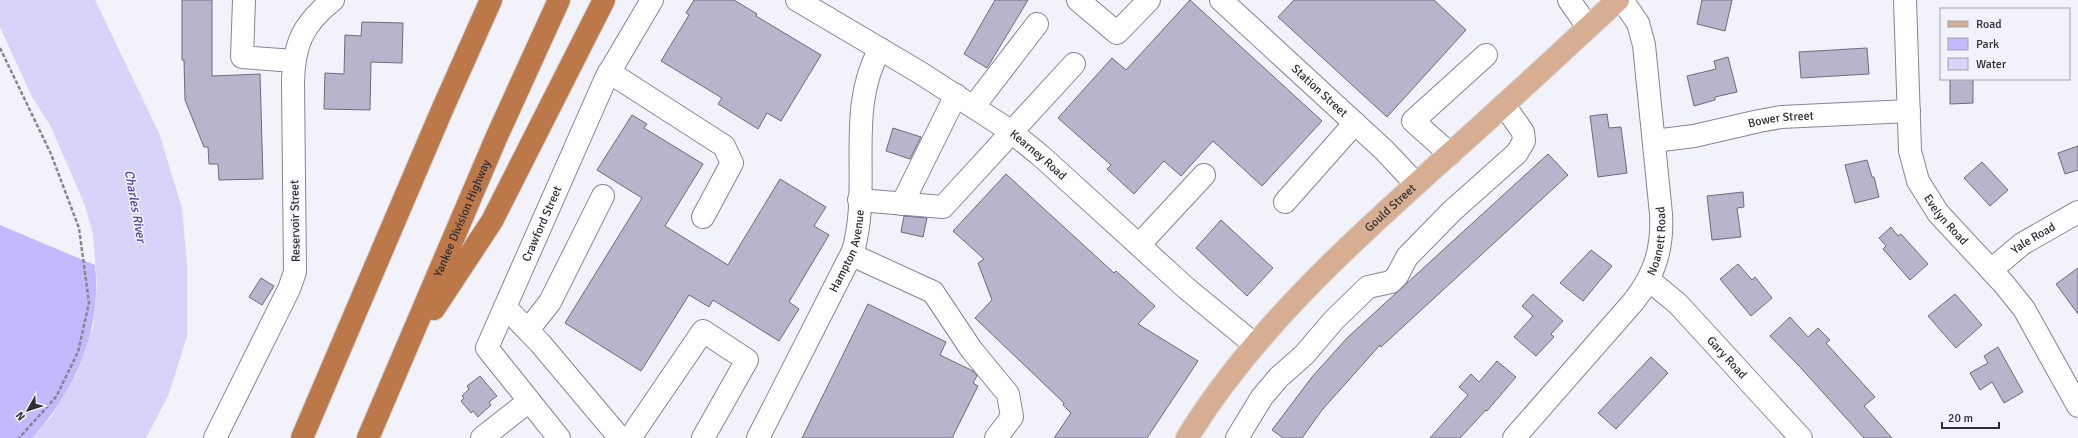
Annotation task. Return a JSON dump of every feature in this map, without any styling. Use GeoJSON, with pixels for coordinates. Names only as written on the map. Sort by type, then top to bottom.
{"type":"FeatureCollection","features":[{"type":"Feature","properties":{"kind":"highway"},"geometry":{"type":"LineString","coordinates":[[479,26],[486,0]]}},
{"type":"Feature","properties":{"kind":"highway"},"geometry":{"type":"LineString","coordinates":[[302,438],[479,26],[492,0]]}},
{"type":"Feature","properties":{"kind":"highway","name":"Yankee Division Highway"},"geometry":{"type":"LineString","coordinates":[[368,438],[500,129],[559,0]]}},
{"type":"Feature","properties":{"kind":"highway"},"geometry":{"type":"LineString","coordinates":[[404,355],[492,221],[604,0]]}},
{"type":"Feature","properties":{"kind":"main road","name":"Gould Street"},"geometry":{"type":"LineString","coordinates":[[1187,438],[1221,387],[1254,344],[1288,307],[1333,262],[1416,184],[1618,0]]}},
{"type":"Feature","properties":{"kind":"street"},"geometry":{"type":"LineString","coordinates":[[244,0],[242,57],[294,61]]}},
{"type":"Feature","properties":{"kind":"street","name":"Reservoir Street"},"geometry":{"type":"LineString","coordinates":[[214,438],[289,289],[295,272],[293,82],[295,53],[303,31],[333,0]]}},
{"type":"Feature","properties":{"kind":"street","name":"Crawford Street"},"geometry":{"type":"LineString","coordinates":[[559,438],[488,348],[609,72],[652,0]]}},
{"type":"Feature","properties":{"kind":"street","name":"Kearney Road"},"geometry":{"type":"LineString","coordinates":[[797,0],[974,106],[1011,132],[1041,156],[1186,288],[1254,344]]}},
{"type":"Feature","properties":{"kind":"street"},"geometry":{"type":"LineString","coordinates":[[1082,1],[1117,33],[1149,0]]}},
{"type":"Feature","properties":{"kind":"street","name":"Station Street"},"geometry":{"type":"LineString","coordinates":[[1221,0],[1384,150],[1416,184]]}},
{"type":"Feature","properties":{"kind":"street"},"geometry":{"type":"LineString","coordinates":[[1569,0],[1588,27]]}},
{"type":"Feature","properties":{"kind":"street","name":"Noanett Road"},"geometry":{"type":"LineString","coordinates":[[1514,438],[1612,326],[1649,280],[1660,248],[1662,224],[1641,33],[1633,14],[1622,0]]}},
{"type":"Feature","properties":{"kind":"street","name":"Evelyn Road"},"geometry":{"type":"LineString","coordinates":[[1905,0],[1912,162],[1922,189],[1938,213],[1991,270],[2032,321],[2066,388],[2078,406]]}},
{"type":"Feature","properties":{"kind":"street"},"geometry":{"type":"LineString","coordinates":[[974,106],[1037,24]]}},
{"type":"Feature","properties":{"kind":"street","name":"Hampton Avenue"},"geometry":{"type":"LineString","coordinates":[[758,438],[852,255],[858,227],[864,94],[869,70],[880,49]]}},
{"type":"Feature","properties":{"kind":"street"},"geometry":{"type":"LineString","coordinates":[[1450,154],[1413,121],[1486,55]]}},
{"type":"Feature","properties":{"kind":"street"},"geometry":{"type":"LineString","coordinates":[[859,200],[943,207],[1074,64]]}},
{"type":"Feature","properties":{"kind":"street"},"geometry":{"type":"LineString","coordinates":[[609,72],[724,146],[732,163],[703,217]]}},
{"type":"Feature","properties":{"kind":"street"},"geometry":{"type":"LineString","coordinates":[[902,204],[956,95]]}},
{"type":"Feature","properties":{"kind":"street"},"geometry":{"type":"LineString","coordinates":[[1237,438],[1262,397],[1279,377],[1304,354],[1334,320],[1368,286],[1391,282],[1407,257],[1447,216],[1517,153],[1524,141],[1524,132],[1504,105]]}},
{"type":"Feature","properties":{"kind":"street","name":"Bower Street"},"geometry":{"type":"LineString","coordinates":[[1654,141],[1694,136],[1781,117],[1910,111]]}},
{"type":"Feature","properties":{"kind":"street"},"geometry":{"type":"LineString","coordinates":[[1285,202],[1355,123]]}},
{"type":"Feature","properties":{"kind":"street"},"geometry":{"type":"LineString","coordinates":[[1139,245],[1204,175]]}},
{"type":"Feature","properties":{"kind":"street"},"geometry":{"type":"LineString","coordinates":[[528,330],[550,302],[603,196]]}},
{"type":"Feature","properties":{"kind":"street","name":"Yale Road"},"geometry":{"type":"LineString","coordinates":[[1991,270],[2022,244],[2078,212]]}},
{"type":"Feature","properties":{"kind":"street"},"geometry":{"type":"LineString","coordinates":[[852,255],[933,292],[971,349],[1008,394],[1012,417],[996,438]]}},
{"type":"Feature","properties":{"kind":"street","name":"Gary Road"},"geometry":{"type":"LineString","coordinates":[[1649,280],[1678,304],[1801,438]]}},
{"type":"Feature","properties":{"kind":"street"},"geometry":{"type":"LineString","coordinates":[[505,307],[528,330],[620,438]]}},
{"type":"Feature","properties":{"kind":"street"},"geometry":{"type":"LineString","coordinates":[[630,438],[703,331],[747,360],[703,438]]}},
{"type":"Feature","properties":{"kind":"street"},"geometry":{"type":"LineString","coordinates":[[482,438],[529,401]]}},
{"type":"Feature","properties":{"kind":"path"},"geometry":{"type":"LineString","coordinates":[[0,48],[51,154],[78,228],[89,303],[78,352],[56,398],[19,438]]}},
{"type":"Feature","properties":{"kind":"green space"},"geometry":{"type":"Polygon","coordinates":[[[0,225],[95,265],[96,289],[94,313],[90,336],[83,358],[61,400],[32,438],[0,438],[0,225]]]}},
{"type":"Feature","properties":{"kind":"water","name":"Charles River"},"geometry":{"type":"Polygon","coordinates":[[[0,0],[95,0],[159,133],[182,208],[187,265],[187,336],[169,394],[146,438],[32,438],[52,416],[77,372],[93,328],[97,284],[93,234],[84,203],[50,125],[32,97],[0,27],[0,0]]]}},
{"type":"Feature","properties":{"kind":"building"},"geometry":{"type":"Polygon","coordinates":[[[182,0],[212,0],[212,76],[260,74],[263,179],[219,180],[218,164],[209,164],[208,147],[204,147],[185,100],[184,60],[182,60],[182,0]]]}},
{"type":"Feature","properties":{"kind":"building"},"geometry":{"type":"Polygon","coordinates":[[[694,0],[734,0],[757,14],[756,16],[821,55],[781,121],[767,113],[758,129],[718,104],[722,98],[661,61],[689,15],[686,13],[694,0]]]}},
{"type":"Feature","properties":{"kind":"building"},"geometry":{"type":"Polygon","coordinates":[[[995,0],[1028,0],[987,68],[964,54],[995,0]]]}},
{"type":"Feature","properties":{"kind":"building"},"geometry":{"type":"Polygon","coordinates":[[[1190,0],[1322,121],[1262,186],[1213,141],[1181,176],[1164,161],[1134,194],[1107,169],[1111,165],[1058,118],[1112,58],[1126,70],[1190,0]]]}},
{"type":"Feature","properties":{"kind":"building"},"geometry":{"type":"Polygon","coordinates":[[[1294,0],[1434,0],[1466,30],[1387,117],[1278,17],[1294,0]]]}},
{"type":"Feature","properties":{"kind":"building"},"geometry":{"type":"Polygon","coordinates":[[[1702,0],[1732,0],[1725,31],[1697,24],[1702,0]]]}},
{"type":"Feature","properties":{"kind":"building"},"geometry":{"type":"Polygon","coordinates":[[[362,22],[403,23],[402,63],[371,62],[370,110],[324,109],[325,73],[344,74],[345,35],[361,36],[362,22]]]}},
{"type":"Feature","properties":{"kind":"building"},"geometry":{"type":"Polygon","coordinates":[[[1867,48],[1869,74],[1801,78],[1799,52],[1867,48]]]}},
{"type":"Feature","properties":{"kind":"building"},"geometry":{"type":"Polygon","coordinates":[[[1728,57],[1737,92],[1715,97],[1715,100],[1694,106],[1687,76],[1716,69],[1714,61],[1728,57]]]}},
{"type":"Feature","properties":{"kind":"building"},"geometry":{"type":"Polygon","coordinates":[[[1950,80],[1973,80],[1973,103],[1950,104],[1950,80]]]}},
{"type":"Feature","properties":{"kind":"building"},"geometry":{"type":"Polygon","coordinates":[[[1607,114],[1609,128],[1621,127],[1627,173],[1598,177],[1590,116],[1607,114]]]}},
{"type":"Feature","properties":{"kind":"building"},"geometry":{"type":"Polygon","coordinates":[[[632,115],[647,124],[644,128],[703,164],[665,226],[728,265],[780,179],[826,207],[814,226],[829,235],[789,302],[799,309],[779,341],[713,300],[709,307],[689,295],[641,371],[565,323],[642,198],[597,170],[632,115]]]}},
{"type":"Feature","properties":{"kind":"building"},"geometry":{"type":"Polygon","coordinates":[[[893,128],[921,137],[910,159],[886,151],[893,128]]]}},
{"type":"Feature","properties":{"kind":"building"},"geometry":{"type":"Polygon","coordinates":[[[2078,146],[2078,170],[2065,174],[2058,153],[2078,146]]]}},
{"type":"Feature","properties":{"kind":"building"},"geometry":{"type":"Polygon","coordinates":[[[1548,154],[1568,175],[1381,347],[1380,345],[1322,410],[1302,438],[1283,438],[1272,430],[1312,377],[1347,338],[1548,154]]]}},
{"type":"Feature","properties":{"kind":"building"},"geometry":{"type":"Polygon","coordinates":[[[1867,160],[1872,177],[1874,177],[1879,197],[1855,203],[1845,165],[1867,160]]]}},
{"type":"Feature","properties":{"kind":"building"},"geometry":{"type":"Polygon","coordinates":[[[1982,162],[2008,190],[1990,206],[1964,178],[1982,162]]]}},
{"type":"Feature","properties":{"kind":"building"},"geometry":{"type":"Polygon","coordinates":[[[1006,174],[1114,273],[1116,271],[1155,306],[1138,324],[1198,361],[1147,438],[1054,438],[1071,413],[1063,405],[1064,403],[975,318],[992,300],[978,263],[984,259],[953,231],[1006,174]]]}},
{"type":"Feature","properties":{"kind":"building"},"geometry":{"type":"Polygon","coordinates":[[[1743,192],[1744,207],[1737,208],[1741,237],[1712,240],[1707,196],[1743,192]]]}},
{"type":"Feature","properties":{"kind":"building"},"geometry":{"type":"Polygon","coordinates":[[[904,216],[927,218],[923,237],[901,232],[904,216]]]}},
{"type":"Feature","properties":{"kind":"building"},"geometry":{"type":"Polygon","coordinates":[[[1221,220],[1273,268],[1247,296],[1196,248],[1221,220]]]}},
{"type":"Feature","properties":{"kind":"building"},"geometry":{"type":"Polygon","coordinates":[[[1891,227],[1898,236],[1901,234],[1928,264],[1910,280],[1883,249],[1886,246],[1879,238],[1891,227]]]}},
{"type":"Feature","properties":{"kind":"building"},"geometry":{"type":"Polygon","coordinates":[[[1591,250],[1612,266],[1583,301],[1560,283],[1591,250]]]}},
{"type":"Feature","properties":{"kind":"building"},"geometry":{"type":"Polygon","coordinates":[[[1738,264],[1752,280],[1755,277],[1772,298],[1751,316],[1720,279],[1738,264]]]}},
{"type":"Feature","properties":{"kind":"building"},"geometry":{"type":"Polygon","coordinates":[[[2078,268],[2078,314],[2056,284],[2078,268]]]}},
{"type":"Feature","properties":{"kind":"building"},"geometry":{"type":"Polygon","coordinates":[[[261,278],[274,286],[262,305],[249,297],[261,278]]]}},
{"type":"Feature","properties":{"kind":"building"},"geometry":{"type":"Polygon","coordinates":[[[1533,294],[1563,321],[1551,334],[1554,337],[1536,356],[1514,337],[1533,316],[1522,306],[1533,294]]]}},
{"type":"Feature","properties":{"kind":"building"},"geometry":{"type":"Polygon","coordinates":[[[1955,294],[1982,325],[1956,348],[1928,316],[1955,294]]]}},
{"type":"Feature","properties":{"kind":"building"},"geometry":{"type":"Polygon","coordinates":[[[868,304],[946,342],[940,355],[973,371],[977,376],[973,383],[978,386],[952,438],[802,438],[868,304]]]}},
{"type":"Feature","properties":{"kind":"building"},"geometry":{"type":"Polygon","coordinates":[[[1790,317],[1808,337],[1818,328],[1830,340],[1826,343],[1875,397],[1864,406],[1892,438],[1864,438],[1770,336],[1790,317]]]}},
{"type":"Feature","properties":{"kind":"building"},"geometry":{"type":"Polygon","coordinates":[[[1998,347],[2023,392],[2004,403],[1992,382],[1980,390],[1970,373],[1988,363],[1984,356],[1998,347]]]}},
{"type":"Feature","properties":{"kind":"building"},"geometry":{"type":"Polygon","coordinates":[[[1651,357],[1668,373],[1616,429],[1598,413],[1651,357]]]}},
{"type":"Feature","properties":{"kind":"building"},"geometry":{"type":"Polygon","coordinates":[[[1497,361],[1516,377],[1487,411],[1486,410],[1460,438],[1430,438],[1468,395],[1459,387],[1471,374],[1479,382],[1497,361]]]}},
{"type":"Feature","properties":{"kind":"building"},"geometry":{"type":"Polygon","coordinates":[[[480,376],[497,396],[489,402],[491,405],[478,417],[473,411],[471,413],[461,401],[464,398],[462,396],[469,389],[467,386],[480,376]]]}}]}
